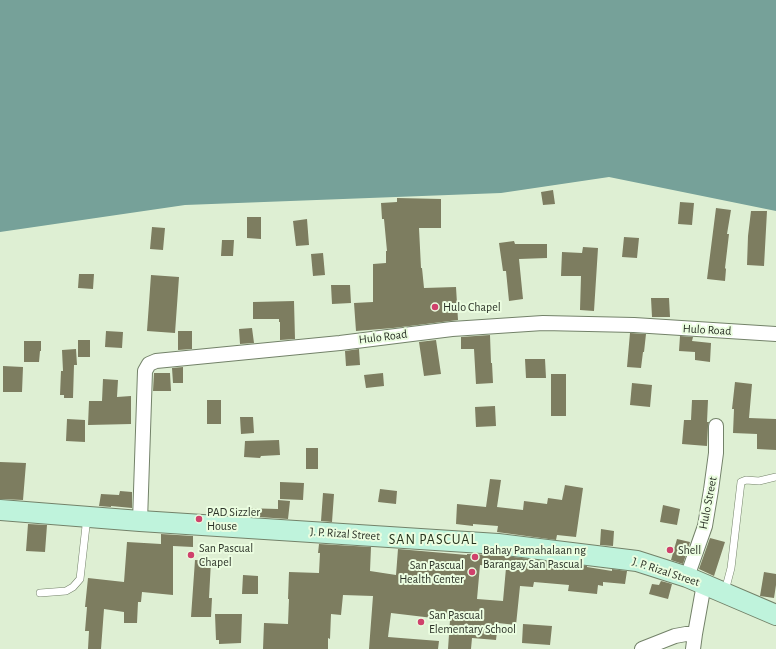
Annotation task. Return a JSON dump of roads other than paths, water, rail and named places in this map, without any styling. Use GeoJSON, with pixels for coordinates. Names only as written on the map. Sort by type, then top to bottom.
{"type":"FeatureCollection","features":[{"type":"Feature","properties":{"kind":"main road","name":"J. P. Rizal Street"},"geometry":{"type":"LineString","coordinates":[[0,510],[140,521],[498,544],[637,561],[696,580],[776,615]]}},
{"type":"Feature","properties":{"kind":"street","name":"Hulo Road"},"geometry":{"type":"LineString","coordinates":[[140,521],[146,371],[149,364],[156,361],[340,343],[452,329],[543,323],[634,325],[776,334]]}},
{"type":"Feature","properties":{"kind":"street","name":"Hulo Street"},"geometry":{"type":"LineString","coordinates":[[693,649],[695,634],[696,580],[716,453],[716,426]]}},
{"type":"Feature","properties":{"kind":"street"},"geometry":{"type":"LineString","coordinates":[[642,649],[675,636],[695,634]]}},
{"type":"Feature","properties":{"kind":"lane"},"geometry":{"type":"LineString","coordinates":[[725,593],[731,568],[741,482],[746,480],[759,481],[776,478]]}},
{"type":"Feature","properties":{"kind":"lane"},"geometry":{"type":"LineString","coordinates":[[40,593],[66,591],[73,587],[80,579],[87,517]]}},
{"type":"Feature","properties":{"kind":"water"},"geometry":{"type":"Polygon","coordinates":[[[0,0],[776,0],[776,211],[609,177],[501,193],[185,205],[0,232],[0,0]]]}},
{"type":"Feature","properties":{"kind":"place","name":"Hulo Chapel"},"geometry":{"type":"Point","coordinates":[435,307]}},
{"type":"Feature","properties":{"kind":"place","name":"PAD Sizzler House"},"geometry":{"type":"Point","coordinates":[199,519]}},
{"type":"Feature","properties":{"kind":"place","name":"Shell"},"geometry":{"type":"Point","coordinates":[670,550]}},
{"type":"Feature","properties":{"kind":"place","name":"San Pascual Chapel"},"geometry":{"type":"Point","coordinates":[191,555]}},
{"type":"Feature","properties":{"kind":"place","name":"Bahay Pamahalaan ng Barangay San Pascual"},"geometry":{"type":"Point","coordinates":[475,557]}},
{"type":"Feature","properties":{"kind":"place","name":"San Pascual Health Center"},"geometry":{"type":"Point","coordinates":[472,572]}},
{"type":"Feature","properties":{"kind":"place","name":"San Pascual Elementary School"},"geometry":{"type":"Point","coordinates":[421,622]}},
{"type":"Feature","properties":{"kind":"district","name":"SAN PASCUAL"},"geometry":{"type":"Point","coordinates":[433,540]}}]}
